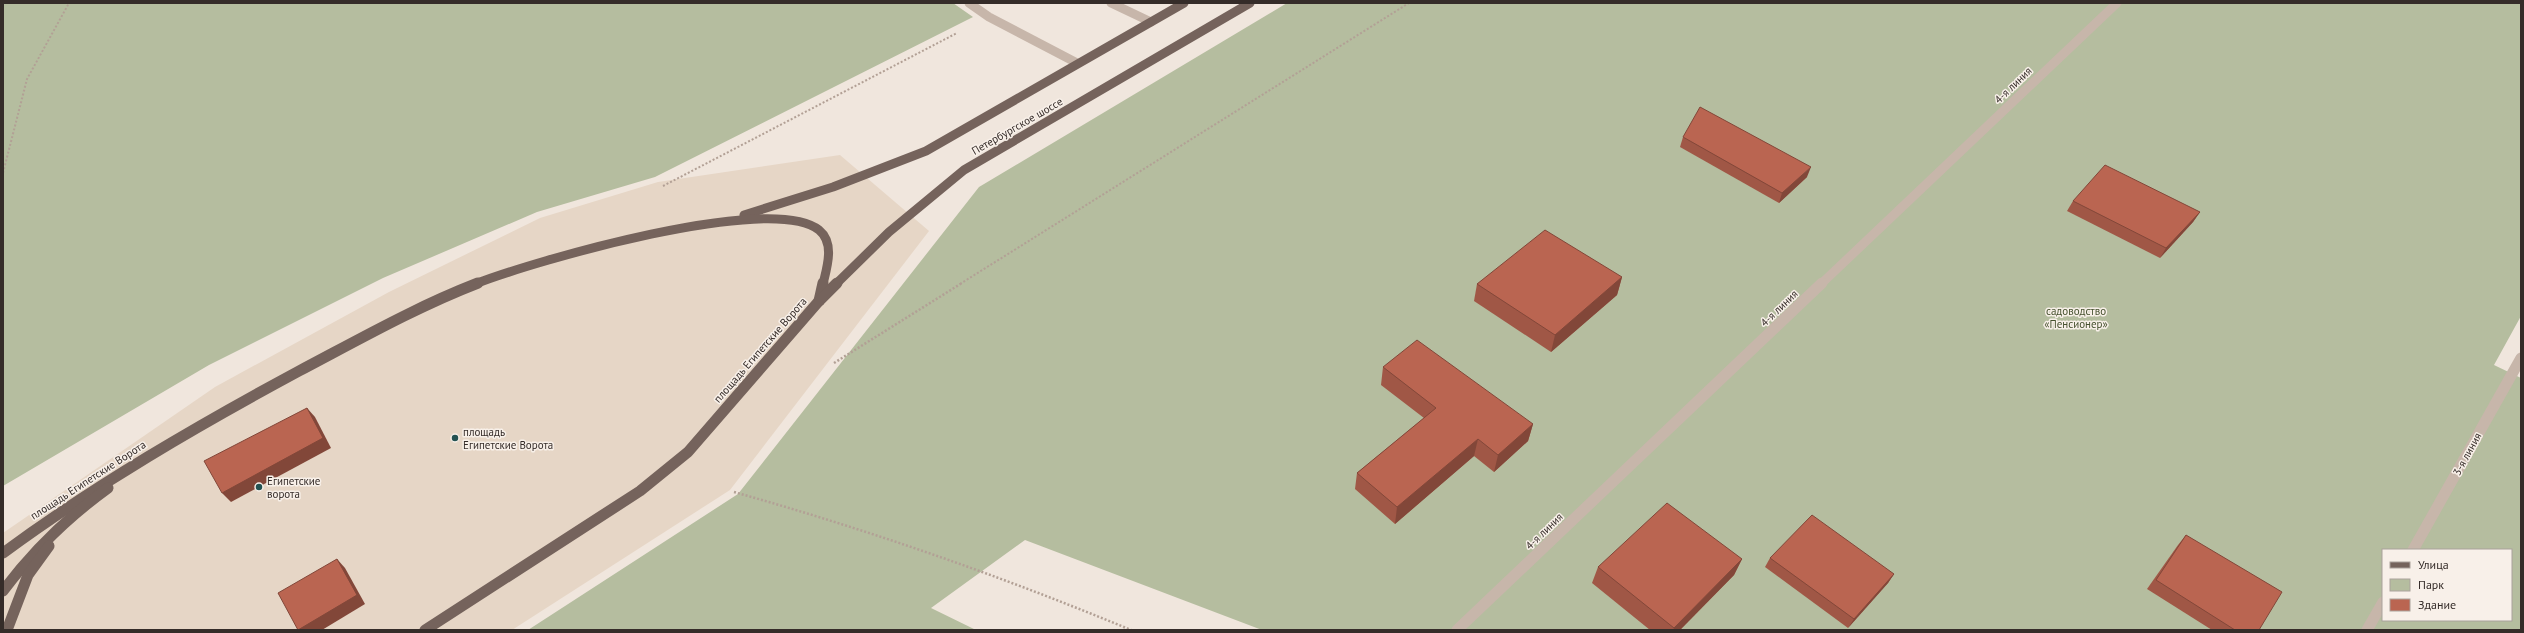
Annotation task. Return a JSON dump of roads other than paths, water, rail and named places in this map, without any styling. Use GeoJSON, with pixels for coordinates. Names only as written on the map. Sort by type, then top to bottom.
{"type":"FeatureCollection","features":[{"type":"Feature","properties":{"kind":"main road"},"geometry":{"type":"LineString","coordinates":[[734,218],[833,187],[926,151],[1184,3]]}},
{"type":"Feature","properties":{"kind":"main road","name":"Петербургское шоссе"},"geometry":{"type":"LineString","coordinates":[[819,301],[889,232],[964,170],[1250,3]]}},
{"type":"Feature","properties":{"kind":"main road","name":"площадь Египетские Ворота"},"geometry":{"type":"LineString","coordinates":[[3,553],[91,491],[190,431],[394,322],[481,282],[545,260],[593,248],[734,218],[789,218],[805,222],[819,231],[828,243],[828,259],[819,301],[688,452],[640,491],[425,630]]}},
{"type":"Feature","properties":{"kind":"main road","name":"площадь Египетские Ворота"},"geometry":{"type":"LineString","coordinates":[[3,592],[27,561],[95,497],[190,431]]}},
{"type":"Feature","properties":{"kind":"main road","name":"площадь Египетские Ворота"},"geometry":{"type":"LineString","coordinates":[[6,630],[28,575],[64,525]]}},
{"type":"Feature","properties":{"kind":"lane"},"geometry":{"type":"LineString","coordinates":[[969,3],[989,17],[1077,63]]}},
{"type":"Feature","properties":{"kind":"lane"},"geometry":{"type":"LineString","coordinates":[[1111,3],[1151,22]]}},
{"type":"Feature","properties":{"kind":"lane","name":"4-я линия"},"geometry":{"type":"LineString","coordinates":[[1457,630],[2117,3]]}},
{"type":"Feature","properties":{"kind":"lane","name":"3-я линия"},"geometry":{"type":"LineString","coordinates":[[2414,549],[2521,358]]}},
{"type":"Feature","properties":{"kind":"lane"},"geometry":{"type":"LineString","coordinates":[[2368,630],[2382,604]]}},
{"type":"Feature","properties":{"kind":"place","name":"площадь Египетские Ворота"},"geometry":{"type":"Point","coordinates":[455,438]}},
{"type":"Feature","properties":{"kind":"place","name":"Египетские ворота"},"geometry":{"type":"Point","coordinates":[259,487]}},
{"type":"Feature","properties":{"kind":"park label","name":"садоводство «Пенсионер»"},"geometry":{"type":"Point","coordinates":[2076,317]}}]}
